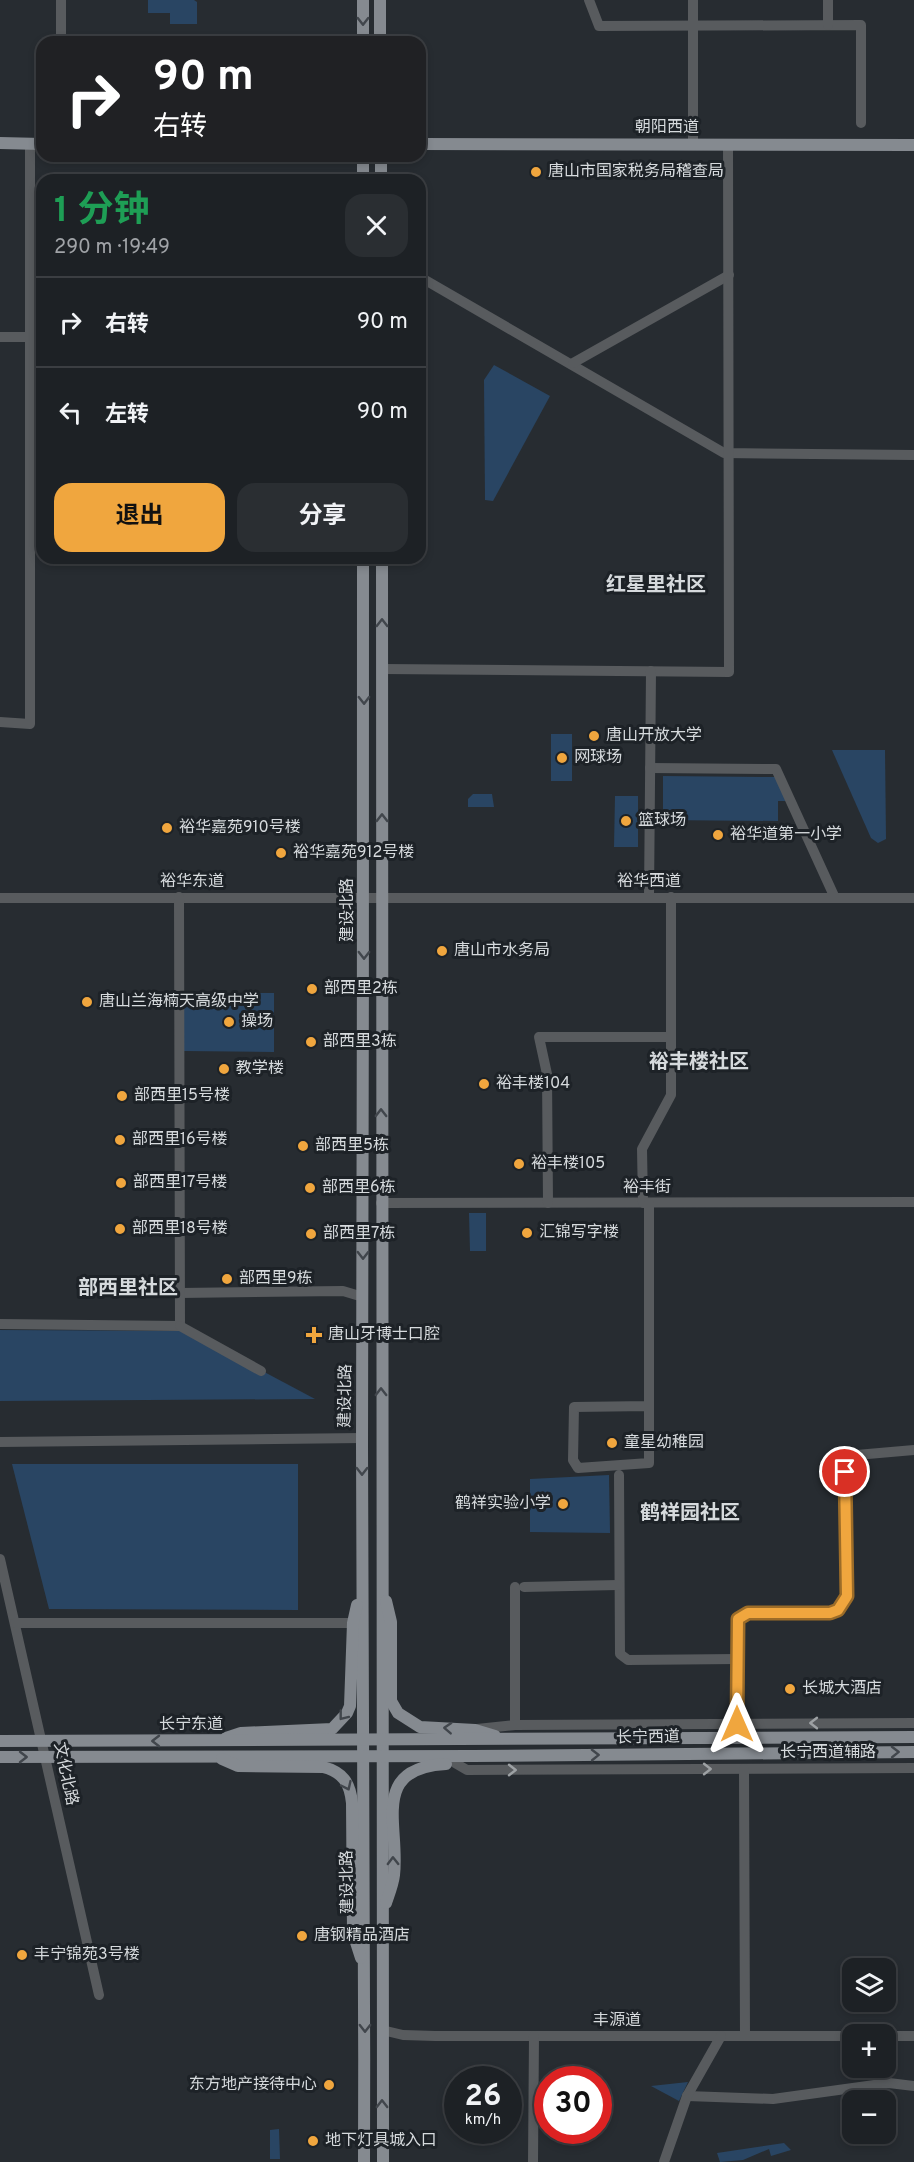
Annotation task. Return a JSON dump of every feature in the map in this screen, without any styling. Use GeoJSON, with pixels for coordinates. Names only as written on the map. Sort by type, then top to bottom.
{"type":"FeatureCollection","features":[{"type":"Feature","properties":{"kind":"main road"},"geometry":{"type":"LineString","coordinates":[[363,0],[363,36]]}},
{"type":"Feature","properties":{"kind":"main road"},"geometry":{"type":"LineString","coordinates":[[380,0],[380,36]]}},
{"type":"Feature","properties":{"kind":"main road"},"geometry":{"type":"LineString","coordinates":[[0,143],[36,144]]}},
{"type":"Feature","properties":{"kind":"main road","name":"朝阳西道"},"geometry":{"type":"LineString","coordinates":[[426,144],[914,146]]}},
{"type":"Feature","properties":{"kind":"main road","name":"建设北路"},"geometry":{"type":"LineString","coordinates":[[363,564],[362,1757],[366,1970],[364,2162]]}},
{"type":"Feature","properties":{"kind":"main road","name":"建设北路"},"geometry":{"type":"LineString","coordinates":[[382,564],[380,1577],[382,2162]]}},
{"type":"Feature","properties":{"kind":"main road"},"geometry":{"type":"LineString","coordinates":[[215,1742],[241,1733],[332,1729],[347,1713],[350,1706],[353,1623],[362,1577]]}},
{"type":"Feature","properties":{"kind":"main road"},"geometry":{"type":"LineString","coordinates":[[380,1577],[391,1622],[391,1701],[398,1713],[420,1727],[475,1730],[505,1740]]}},
{"type":"Feature","properties":{"kind":"main road","name":"长宁西道"},"geometry":{"type":"LineString","coordinates":[[382,1740],[914,1737]]}},
{"type":"Feature","properties":{"kind":"main road","name":"长宁东道"},"geometry":{"type":"LineString","coordinates":[[0,1741],[382,1740]]}},
{"type":"Feature","properties":{"kind":"main road","name":"长宁西道"},"geometry":{"type":"LineString","coordinates":[[382,1757],[914,1752]]}},
{"type":"Feature","properties":{"kind":"main road"},"geometry":{"type":"LineString","coordinates":[[382,1918],[394,1875],[392,1807],[398,1784],[415,1770],[433,1764],[455,1763],[473,1756]]}},
{"type":"Feature","properties":{"kind":"main road","name":"长宁东道"},"geometry":{"type":"LineString","coordinates":[[0,1757],[382,1757]]}},
{"type":"Feature","properties":{"kind":"main road"},"geometry":{"type":"LineString","coordinates":[[216,1757],[238,1766],[323,1767],[335,1770],[348,1783],[352,1803],[353,1933],[366,1970]]}},
{"type":"Feature","properties":{"kind":"street"},"geometry":{"type":"LineString","coordinates":[[61,0],[61,36]]}},
{"type":"Feature","properties":{"kind":"street"},"geometry":{"type":"LineString","coordinates":[[589,0],[599,26],[861,25],[861,123]]}},
{"type":"Feature","properties":{"kind":"street"},"geometry":{"type":"LineString","coordinates":[[693,0],[693,145]]}},
{"type":"Feature","properties":{"kind":"street"},"geometry":{"type":"LineString","coordinates":[[828,0],[828,25]]}},
{"type":"Feature","properties":{"kind":"street"},"geometry":{"type":"LineString","coordinates":[[0,722],[30,724],[30,337],[36,144]]}},
{"type":"Feature","properties":{"kind":"street"},"geometry":{"type":"LineString","coordinates":[[382,669],[729,672],[728,145]]}},
{"type":"Feature","properties":{"kind":"street"},"geometry":{"type":"LineString","coordinates":[[573,363],[729,275]]}},
{"type":"Feature","properties":{"kind":"street"},"geometry":{"type":"LineString","coordinates":[[426,280],[573,363],[729,455],[914,455]]}},
{"type":"Feature","properties":{"kind":"street"},"geometry":{"type":"LineString","coordinates":[[0,337],[30,337]]}},
{"type":"Feature","properties":{"kind":"street"},"geometry":{"type":"LineString","coordinates":[[30,518],[36,518]]}},
{"type":"Feature","properties":{"kind":"street"},"geometry":{"type":"LineString","coordinates":[[649,897],[651,671]]}},
{"type":"Feature","properties":{"kind":"street"},"geometry":{"type":"LineString","coordinates":[[650,768],[776,769],[836,898]]}},
{"type":"Feature","properties":{"kind":"street","name":"裕华东道"},"geometry":{"type":"LineString","coordinates":[[0,897],[383,897]]}},
{"type":"Feature","properties":{"kind":"street"},"geometry":{"type":"LineString","coordinates":[[179,897],[180,1326]]}},
{"type":"Feature","properties":{"kind":"street","name":"裕华西道"},"geometry":{"type":"LineString","coordinates":[[383,897],[914,898]]}},
{"type":"Feature","properties":{"kind":"street"},"geometry":{"type":"LineString","coordinates":[[650,1406],[574,1407],[573,1460],[578,1468],[650,1463],[650,1406],[646,1203],[642,1149],[671,1095],[671,897]]}},
{"type":"Feature","properties":{"kind":"street"},"geometry":{"type":"LineString","coordinates":[[548,1203],[547,1074],[539,1037],[670,1037]]}},
{"type":"Feature","properties":{"kind":"street","name":"裕丰街"},"geometry":{"type":"LineString","coordinates":[[381,1203],[914,1202]]}},
{"type":"Feature","properties":{"kind":"street"},"geometry":{"type":"LineString","coordinates":[[180,1293],[331,1291],[363,1297]]}},
{"type":"Feature","properties":{"kind":"street"},"geometry":{"type":"LineString","coordinates":[[0,1324],[180,1326],[261,1371]]}},
{"type":"Feature","properties":{"kind":"street"},"geometry":{"type":"LineString","coordinates":[[0,1442],[362,1438]]}},
{"type":"Feature","properties":{"kind":"street"},"geometry":{"type":"LineString","coordinates":[[737,1739],[737,1625],[743,1614],[830,1613],[844,1604],[847,1596],[845,1456],[914,1450]]}},
{"type":"Feature","properties":{"kind":"street"},"geometry":{"type":"LineString","coordinates":[[619,1475],[620,1654],[628,1659],[736,1659]]}},
{"type":"Feature","properties":{"kind":"street","name":"文化北路"},"geometry":{"type":"LineString","coordinates":[[0,1559],[99,1995]]}},
{"type":"Feature","properties":{"kind":"street"},"geometry":{"type":"LineString","coordinates":[[515,1725],[520,1587],[618,1586]]}},
{"type":"Feature","properties":{"kind":"street"},"geometry":{"type":"LineString","coordinates":[[15,1623],[353,1623]]}},
{"type":"Feature","properties":{"kind":"street","name":"长宁西道辅路"},"geometry":{"type":"LineString","coordinates":[[475,1730],[515,1725],[914,1722]]}},
{"type":"Feature","properties":{"kind":"street","name":"长宁西道辅路"},"geometry":{"type":"LineString","coordinates":[[455,1763],[467,1770],[914,1768]]}},
{"type":"Feature","properties":{"kind":"street"},"geometry":{"type":"LineString","coordinates":[[744,1769],[745,2036]]}},
{"type":"Feature","properties":{"kind":"street","name":"丰源道"},"geometry":{"type":"LineString","coordinates":[[382,2030],[403,2035],[842,2036]]}},
{"type":"Feature","properties":{"kind":"street"},"geometry":{"type":"LineString","coordinates":[[533,2162],[534,2036]]}},
{"type":"Feature","properties":{"kind":"street"},"geometry":{"type":"LineString","coordinates":[[664,2162],[687,2096],[721,2036]]}},
{"type":"Feature","properties":{"kind":"street"},"geometry":{"type":"LineString","coordinates":[[896,2036],[914,2036]]}},
{"type":"Feature","properties":{"kind":"street"},"geometry":{"type":"LineString","coordinates":[[687,2096],[773,2099],[889,2083],[914,2086]]}},
{"type":"Feature","properties":{"kind":"shaded area"},"geometry":{"type":"Polygon","coordinates":[[[148,0],[194,0],[197,2],[197,24],[170,24],[170,13],[148,13],[148,0]]]}},
{"type":"Feature","properties":{"kind":"shaded area"},"geometry":{"type":"Polygon","coordinates":[[[494,365],[550,396],[493,501],[485,500],[484,380],[494,365]]]}},
{"type":"Feature","properties":{"kind":"shaded area","name":"网球场"},"geometry":{"type":"Polygon","coordinates":[[[551,734],[572,734],[572,781],[551,781],[551,734]]]}},
{"type":"Feature","properties":{"kind":"shaded area"},"geometry":{"type":"Polygon","coordinates":[[[832,750],[885,750],[886,839],[878,843],[871,838],[832,750]]]}},
{"type":"Feature","properties":{"kind":"shaded area"},"geometry":{"type":"Polygon","coordinates":[[[663,776],[775,777],[786,801],[778,801],[778,821],[663,820],[663,776]]]}},
{"type":"Feature","properties":{"kind":"shaded area"},"geometry":{"type":"Polygon","coordinates":[[[473,794],[492,794],[494,807],[468,807],[468,799],[473,794]]]}},
{"type":"Feature","properties":{"kind":"shaded area","name":"篮球场"},"geometry":{"type":"Polygon","coordinates":[[[615,796],[638,796],[638,847],[614,847],[615,796]]]}},
{"type":"Feature","properties":{"kind":"shaded area","name":"操场"},"geometry":{"type":"Polygon","coordinates":[[[184,993],[274,993],[274,1052],[184,1051],[184,993]]]}},
{"type":"Feature","properties":{"kind":"shaded area"},"geometry":{"type":"Polygon","coordinates":[[[469,1213],[486,1213],[486,1251],[470,1251],[469,1213]]]}},
{"type":"Feature","properties":{"kind":"shaded area"},"geometry":{"type":"Polygon","coordinates":[[[0,1330],[187,1331],[315,1399],[0,1401],[0,1330]]]}},
{"type":"Feature","properties":{"kind":"shaded area"},"geometry":{"type":"Polygon","coordinates":[[[12,1464],[298,1464],[298,1610],[49,1609],[12,1464]]]}},
{"type":"Feature","properties":{"kind":"shaded area"},"geometry":{"type":"Polygon","coordinates":[[[609,1475],[610,1533],[530,1532],[530,1479],[609,1475]]]}},
{"type":"Feature","properties":{"kind":"shaded area"},"geometry":{"type":"Polygon","coordinates":[[[688,2082],[679,2101],[651,2086],[688,2082]]]}},
{"type":"Feature","properties":{"kind":"shaded area"},"geometry":{"type":"Polygon","coordinates":[[[279,2129],[280,2159],[270,2159],[270,2130],[279,2129]]]}},
{"type":"Feature","properties":{"kind":"shaded area"},"geometry":{"type":"Polygon","coordinates":[[[784,2143],[791,2150],[771,2156],[769,2149],[743,2160],[720,2162],[717,2153],[784,2143]]]}},
{"type":"Feature","properties":{"kind":"place","name":"唐山市国家税务局稽查局"},"geometry":{"type":"Point","coordinates":[536,172]}},
{"type":"Feature","properties":{"kind":"place","name":"唐山开放大学"},"geometry":{"type":"Point","coordinates":[594,736]}},
{"type":"Feature","properties":{"kind":"place","name":"网球场"},"geometry":{"type":"Point","coordinates":[562,758]}},
{"type":"Feature","properties":{"kind":"place","name":"篮球场"},"geometry":{"type":"Point","coordinates":[626,821]}},
{"type":"Feature","properties":{"kind":"place","name":"裕华嘉苑910号楼"},"geometry":{"type":"Point","coordinates":[167,828]}},
{"type":"Feature","properties":{"kind":"place","name":"裕华道第一小学"},"geometry":{"type":"Point","coordinates":[718,835]}},
{"type":"Feature","properties":{"kind":"place","name":"裕华嘉苑912号楼"},"geometry":{"type":"Point","coordinates":[281,853]}},
{"type":"Feature","properties":{"kind":"place","name":"唐山市水务局"},"geometry":{"type":"Point","coordinates":[442,951]}},
{"type":"Feature","properties":{"kind":"place","name":"部西里2栋"},"geometry":{"type":"Point","coordinates":[312,989]}},
{"type":"Feature","properties":{"kind":"place","name":"唐山兰海楠天高级中学"},"geometry":{"type":"Point","coordinates":[87,1002]}},
{"type":"Feature","properties":{"kind":"place","name":"操场"},"geometry":{"type":"Point","coordinates":[229,1022]}},
{"type":"Feature","properties":{"kind":"place","name":"部西里3栋"},"geometry":{"type":"Point","coordinates":[311,1042]}},
{"type":"Feature","properties":{"kind":"place","name":"教学楼"},"geometry":{"type":"Point","coordinates":[224,1069]}},
{"type":"Feature","properties":{"kind":"place","name":"裕丰楼104"},"geometry":{"type":"Point","coordinates":[484,1084]}},
{"type":"Feature","properties":{"kind":"place","name":"部西里15号楼"},"geometry":{"type":"Point","coordinates":[122,1096]}},
{"type":"Feature","properties":{"kind":"place","name":"部西里16号楼"},"geometry":{"type":"Point","coordinates":[120,1140]}},
{"type":"Feature","properties":{"kind":"place","name":"部西里5栋"},"geometry":{"type":"Point","coordinates":[303,1146]}},
{"type":"Feature","properties":{"kind":"place","name":"裕丰楼105"},"geometry":{"type":"Point","coordinates":[519,1164]}},
{"type":"Feature","properties":{"kind":"place","name":"部西里17号楼"},"geometry":{"type":"Point","coordinates":[121,1183]}},
{"type":"Feature","properties":{"kind":"place","name":"部西里6栋"},"geometry":{"type":"Point","coordinates":[310,1188]}},
{"type":"Feature","properties":{"kind":"place","name":"部西里18号楼"},"geometry":{"type":"Point","coordinates":[120,1229]}},
{"type":"Feature","properties":{"kind":"place","name":"汇锦写字楼"},"geometry":{"type":"Point","coordinates":[527,1233]}},
{"type":"Feature","properties":{"kind":"place","name":"部西里7栋"},"geometry":{"type":"Point","coordinates":[311,1234]}},
{"type":"Feature","properties":{"kind":"place","name":"部西里9栋"},"geometry":{"type":"Point","coordinates":[227,1279]}},
{"type":"Feature","properties":{"kind":"place","name":"唐山牙博士口腔"},"geometry":{"type":"Point","coordinates":[314,1335]}},
{"type":"Feature","properties":{"kind":"place","name":"童星幼稚园"},"geometry":{"type":"Point","coordinates":[612,1443]}},
{"type":"Feature","properties":{"kind":"place","name":"鹤祥实验小学"},"geometry":{"type":"Point","coordinates":[563,1504]}},
{"type":"Feature","properties":{"kind":"place","name":"长城大酒店"},"geometry":{"type":"Point","coordinates":[790,1689]}},
{"type":"Feature","properties":{"kind":"place","name":"唐钢精品酒店"},"geometry":{"type":"Point","coordinates":[302,1936]}},
{"type":"Feature","properties":{"kind":"place","name":"丰宁锦苑3号楼"},"geometry":{"type":"Point","coordinates":[22,1955]}},
{"type":"Feature","properties":{"kind":"place","name":"东方地产接待中心"},"geometry":{"type":"Point","coordinates":[329,2085]}},
{"type":"Feature","properties":{"kind":"place","name":"地下灯具城入口"},"geometry":{"type":"Point","coordinates":[313,2141]}},
{"type":"Feature","properties":{"kind":"district","name":"红星里社区"},"geometry":{"type":"Point","coordinates":[656,586]}},
{"type":"Feature","properties":{"kind":"district","name":"裕丰楼社区"},"geometry":{"type":"Point","coordinates":[699,1063]}},
{"type":"Feature","properties":{"kind":"district","name":"部西里社区"},"geometry":{"type":"Point","coordinates":[128,1289]}},
{"type":"Feature","properties":{"kind":"district","name":"鹤祥园社区"},"geometry":{"type":"Point","coordinates":[690,1514]}},
{"type":"Feature","properties":{"kind":"route"},"geometry":{"type":"LineString","coordinates":[[737,1724],[738,1619],[748,1613],[830,1613],[838,1610],[844,1604],[847,1596],[845,1472]]}}]}
